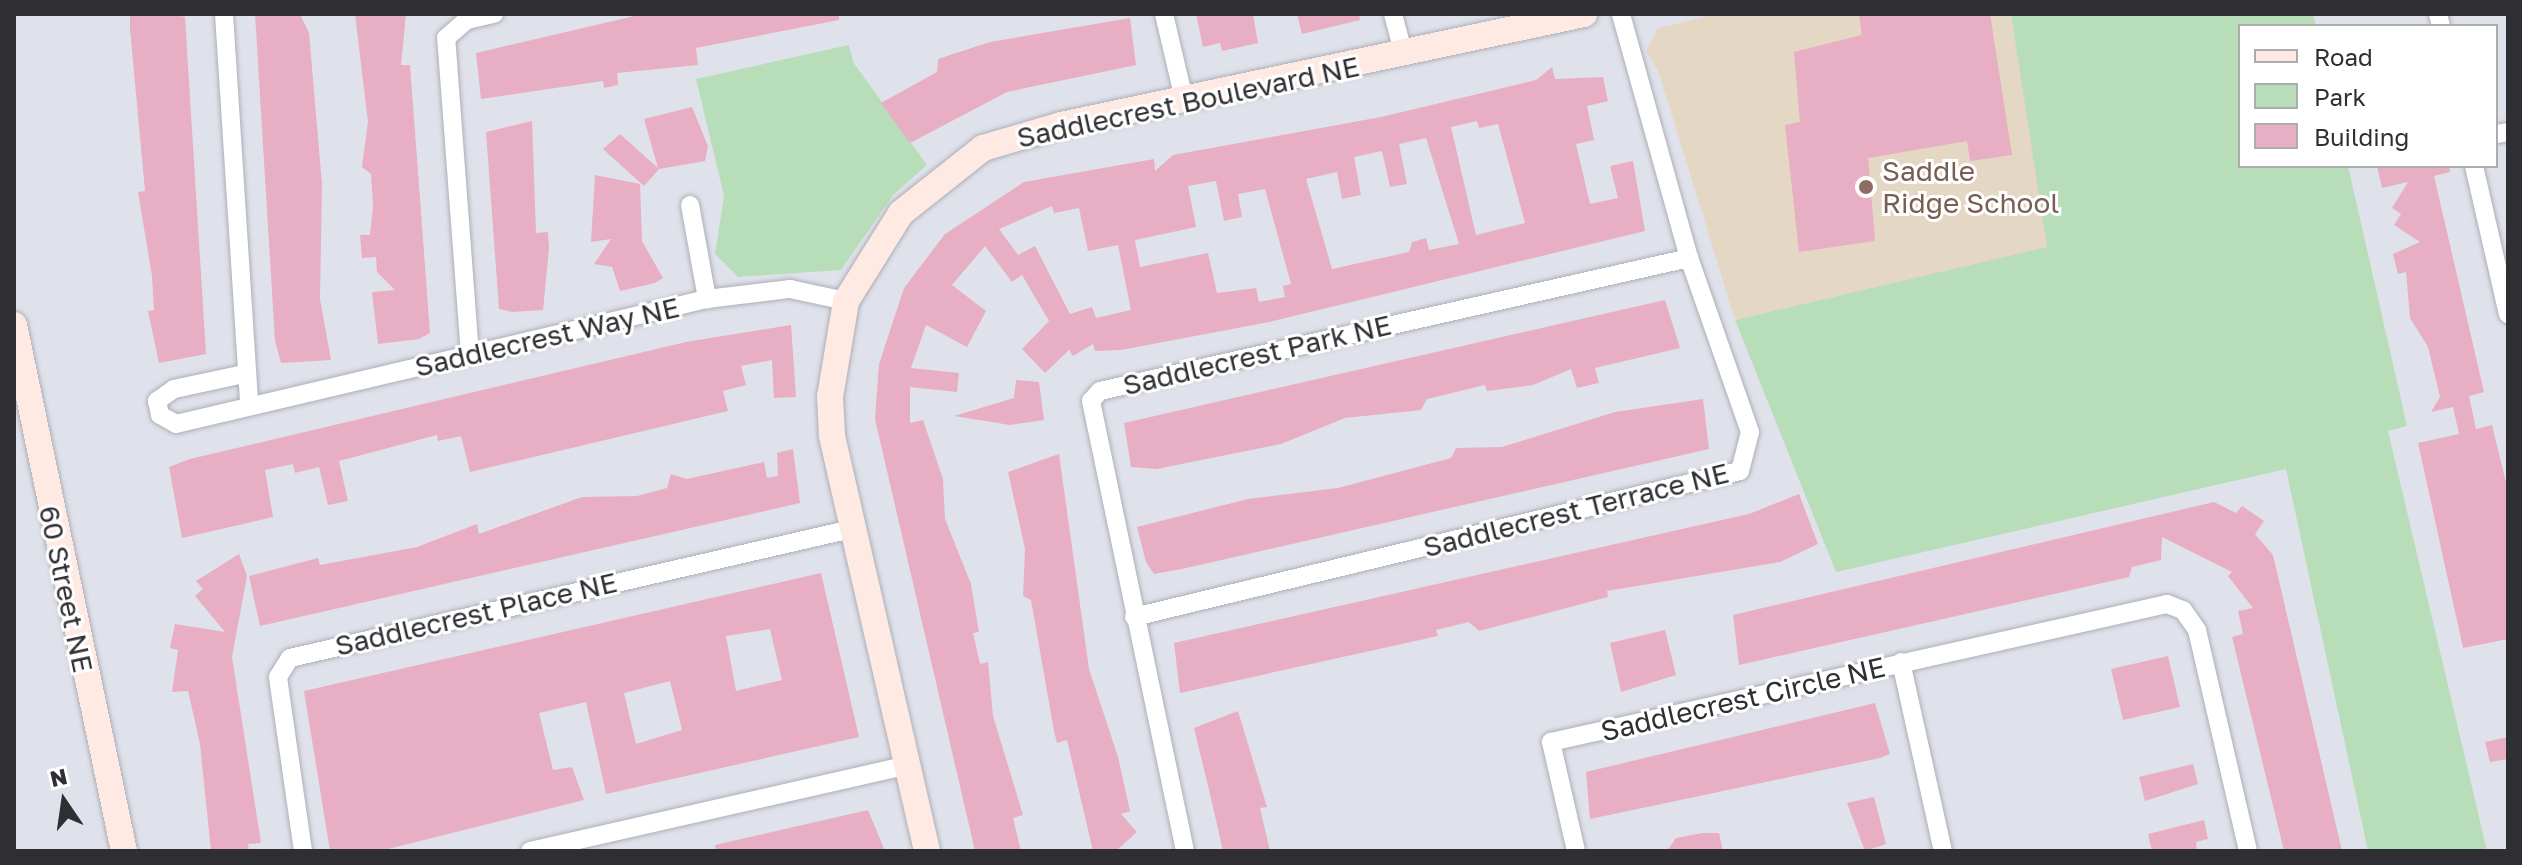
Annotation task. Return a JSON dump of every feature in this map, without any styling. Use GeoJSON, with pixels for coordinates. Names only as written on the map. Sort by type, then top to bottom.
{"type":"FeatureCollection","features":[{"type":"Feature","properties":{"kind":"street"},"geometry":{"type":"LineString","coordinates":[[224,14],[244,374],[249,405]]}},
{"type":"Feature","properties":{"kind":"street"},"geometry":{"type":"LineString","coordinates":[[470,355],[446,38],[467,20],[494,14]]}},
{"type":"Feature","properties":{"kind":"street"},"geometry":{"type":"LineString","coordinates":[[1164,14],[1184,99]]}},
{"type":"Feature","properties":{"kind":"street"},"geometry":{"type":"LineString","coordinates":[[1393,14],[1404,55]]}},
{"type":"Feature","properties":{"kind":"street","name":"Saddlecrest Boulevard NE"},"geometry":{"type":"LineString","coordinates":[[927,851],[830,397],[846,301],[901,213],[983,148],[1184,99],[1404,55],[1584,14]]}},
{"type":"Feature","properties":{"kind":"street","name":"Saddlecrest Terrace NE"},"geometry":{"type":"LineString","coordinates":[[1134,617],[1740,471],[1750,432],[1689,258],[1621,14]]}},
{"type":"Feature","properties":{"kind":"street"},"geometry":{"type":"LineString","coordinates":[[2474,168],[2508,314]]}},
{"type":"Feature","properties":{"kind":"street"},"geometry":{"type":"LineString","coordinates":[[690,205],[707,299]]}},
{"type":"Feature","properties":{"kind":"street","name":"Saddlecrest Park NE"},"geometry":{"type":"LineString","coordinates":[[1185,851],[1091,401],[1100,391],[1689,258]]}},
{"type":"Feature","properties":{"kind":"street","name":"Saddlecrest Way NE"},"geometry":{"type":"LineString","coordinates":[[244,374],[174,389],[157,401],[160,415],[176,424],[707,299],[790,289],[846,301]]}},
{"type":"Feature","properties":{"kind":"street","name":"60 Street NE"},"geometry":{"type":"LineString","coordinates":[[14,325],[124,851]]}},
{"type":"Feature","properties":{"kind":"street","name":"Saddlecrest Place NE"},"geometry":{"type":"LineString","coordinates":[[303,851],[278,677],[290,658],[856,528]]}},
{"type":"Feature","properties":{"kind":"street"},"geometry":{"type":"LineString","coordinates":[[1901,662],[2155,604],[2183,610],[2197,630],[2248,851]]}},
{"type":"Feature","properties":{"kind":"street","name":"Saddlecrest Circle NE"},"geometry":{"type":"LineString","coordinates":[[1576,851],[1551,742],[1901,662],[1943,851]]}},
{"type":"Feature","properties":{"kind":"street"},"geometry":{"type":"LineString","coordinates":[[530,851],[910,765]]}},
{"type":"Feature","properties":{"kind":"shaded area","name":"Saddle Ridge School"},"geometry":{"type":"Polygon","coordinates":[[[1717,14],[2011,14],[2048,247],[1735,320],[1659,73],[1646,51],[1658,28],[1717,14]]]}},
{"type":"Feature","properties":{"kind":"green space"},"geometry":{"type":"Polygon","coordinates":[[[2011,14],[2313,14],[2316,24],[2238,24],[2238,168],[2348,168],[2407,426],[2388,431],[2487,851],[2368,851],[2286,469],[1836,572],[1735,320],[2047,247],[2011,14]]]}},
{"type":"Feature","properties":{"kind":"green space"},"geometry":{"type":"Polygon","coordinates":[[[849,45],[853,62],[927,165],[893,195],[841,270],[738,277],[715,254],[724,196],[696,79],[849,45]]]}},
{"type":"Feature","properties":{"kind":"building"},"geometry":{"type":"Polygon","coordinates":[[[172,14],[185,17],[206,354],[159,363],[148,311],[154,310],[152,276],[138,192],[145,191],[130,16],[172,14]]]}},
{"type":"Feature","properties":{"kind":"building"},"geometry":{"type":"Polygon","coordinates":[[[255,14],[300,14],[309,33],[322,184],[320,299],[331,360],[281,363],[275,341],[255,14]]]}},
{"type":"Feature","properties":{"kind":"building"},"geometry":{"type":"Polygon","coordinates":[[[355,14],[406,14],[401,65],[410,65],[430,333],[419,339],[378,344],[372,292],[395,290],[377,272],[376,257],[362,258],[360,235],[370,235],[373,206],[371,174],[362,167],[368,122],[355,14]]]}},
{"type":"Feature","properties":{"kind":"building"},"geometry":{"type":"Polygon","coordinates":[[[643,14],[839,14],[839,20],[696,48],[698,65],[617,73],[618,85],[604,88],[603,81],[481,99],[476,53],[643,14]]]}},
{"type":"Feature","properties":{"kind":"building"},"geometry":{"type":"Polygon","coordinates":[[[1196,14],[1253,14],[1258,43],[1222,51],[1220,43],[1203,47],[1196,14]]]}},
{"type":"Feature","properties":{"kind":"building"},"geometry":{"type":"Polygon","coordinates":[[[1297,14],[1359,14],[1360,20],[1302,34],[1297,14]]]}},
{"type":"Feature","properties":{"kind":"building"},"geometry":{"type":"Polygon","coordinates":[[[1859,14],[1990,14],[2012,155],[1970,161],[1967,141],[1868,158],[1875,241],[1799,252],[1785,125],[1800,122],[1794,52],[1862,35],[1859,14]]]}},
{"type":"Feature","properties":{"kind":"building"},"geometry":{"type":"Polygon","coordinates":[[[1130,18],[1136,65],[1007,92],[910,143],[881,103],[937,72],[938,59],[990,42],[1130,18]]]}},
{"type":"Feature","properties":{"kind":"building"},"geometry":{"type":"Polygon","coordinates":[[[1552,67],[1555,79],[1603,77],[1608,101],[1587,106],[1594,140],[1576,144],[1590,204],[1618,198],[1610,166],[1633,161],[1645,231],[1269,322],[1121,350],[1095,351],[1093,344],[1073,356],[1069,350],[1045,373],[1022,349],[1049,321],[1022,275],[1012,282],[985,246],[952,285],[986,311],[967,347],[926,325],[911,368],[959,373],[957,392],[910,387],[910,423],[923,420],[943,479],[945,519],[971,584],[979,632],[973,633],[980,664],[988,662],[993,716],[1023,815],[1013,818],[1021,851],[975,851],[875,419],[879,364],[904,288],[945,234],[1024,182],[1154,159],[1155,171],[1173,155],[1381,117],[1536,80],[1552,67]],[[1477,121],[1451,127],[1476,235],[1525,223],[1498,124],[1479,128],[1477,121]],[[1426,138],[1399,144],[1407,184],[1390,187],[1382,151],[1354,157],[1361,195],[1342,199],[1337,172],[1306,179],[1332,269],[1409,252],[1412,242],[1426,238],[1429,250],[1459,244],[1426,138]],[[1216,181],[1188,186],[1196,227],[1135,240],[1140,267],[1208,253],[1217,293],[1256,288],[1259,302],[1285,297],[1283,286],[1291,284],[1265,189],[1238,194],[1242,217],[1224,221],[1216,181]],[[1052,206],[999,229],[1018,255],[1035,246],[1070,314],[1092,307],[1096,318],[1131,310],[1118,245],[1088,251],[1079,208],[1054,213],[1052,206]]]}},
{"type":"Feature","properties":{"kind":"building"},"geometry":{"type":"Polygon","coordinates":[[[692,107],[708,146],[705,161],[659,169],[644,186],[603,149],[620,134],[658,168],[644,119],[692,107]]]}},
{"type":"Feature","properties":{"kind":"building"},"geometry":{"type":"Polygon","coordinates":[[[532,121],[536,233],[548,232],[549,248],[543,310],[512,312],[499,309],[486,132],[532,121]]]}},
{"type":"Feature","properties":{"kind":"building"},"geometry":{"type":"Polygon","coordinates":[[[2377,168],[2449,168],[2450,172],[2434,176],[2484,392],[2469,396],[2476,429],[2492,425],[2508,491],[2508,639],[2463,648],[2418,443],[2459,434],[2453,407],[2431,412],[2440,397],[2428,347],[2410,318],[2406,272],[2398,274],[2393,254],[2420,242],[2394,225],[2401,214],[2392,208],[2408,182],[2382,188],[2377,168]]]}},
{"type":"Feature","properties":{"kind":"building"},"geometry":{"type":"Polygon","coordinates":[[[595,175],[640,184],[642,241],[663,278],[655,283],[620,291],[612,267],[594,264],[611,239],[591,242],[595,175]]]}},
{"type":"Feature","properties":{"kind":"building"},"geometry":{"type":"Polygon","coordinates":[[[1665,300],[1680,348],[1595,368],[1599,383],[1577,388],[1571,369],[1533,385],[1487,391],[1485,385],[1427,399],[1421,410],[1345,418],[1281,444],[1157,469],[1131,467],[1124,423],[1665,300]]]}},
{"type":"Feature","properties":{"kind":"building"},"geometry":{"type":"Polygon","coordinates":[[[791,325],[796,397],[774,398],[772,360],[741,366],[746,385],[723,391],[728,411],[470,472],[461,436],[438,441],[437,435],[339,461],[348,501],[328,505],[319,467],[295,473],[293,464],[265,470],[273,517],[182,538],[169,467],[190,459],[686,342],[791,325]]]}},
{"type":"Feature","properties":{"kind":"building"},"geometry":{"type":"Polygon","coordinates":[[[1016,380],[1039,382],[1044,420],[1010,425],[954,416],[1014,398],[1016,380]]]}},
{"type":"Feature","properties":{"kind":"building"},"geometry":{"type":"Polygon","coordinates":[[[1703,399],[1709,449],[1182,569],[1154,574],[1146,562],[1137,527],[1248,499],[1338,488],[1451,458],[1456,448],[1502,447],[1615,412],[1703,399]]]}},
{"type":"Feature","properties":{"kind":"building"},"geometry":{"type":"Polygon","coordinates":[[[793,449],[800,503],[260,626],[249,576],[318,558],[320,565],[417,547],[477,524],[479,534],[582,497],[637,496],[667,488],[671,474],[687,479],[764,462],[767,478],[778,476],[777,453],[793,449]]]}},
{"type":"Feature","properties":{"kind":"building"},"geometry":{"type":"Polygon","coordinates":[[[1059,454],[1089,669],[1118,757],[1130,811],[1121,814],[1137,832],[1116,851],[1093,851],[1067,740],[1057,743],[1054,731],[1031,600],[1023,596],[1025,549],[1008,472],[1059,454]]]}},
{"type":"Feature","properties":{"kind":"building"},"geometry":{"type":"Polygon","coordinates":[[[1799,494],[1818,544],[1780,562],[1607,591],[1608,597],[1479,631],[1469,622],[1436,630],[1438,636],[1180,693],[1174,643],[1749,514],[1799,494]]]}},
{"type":"Feature","properties":{"kind":"building"},"geometry":{"type":"Polygon","coordinates":[[[2214,502],[2236,513],[2242,506],[2264,521],[2255,534],[2273,555],[2342,851],[2284,851],[2232,637],[2243,634],[2238,611],[2253,608],[2228,576],[2232,572],[2162,537],[2161,560],[2132,567],[2129,577],[1739,665],[1733,615],[2214,502]]]}},
{"type":"Feature","properties":{"kind":"building"},"geometry":{"type":"Polygon","coordinates":[[[239,554],[247,576],[232,657],[261,843],[248,844],[249,851],[211,851],[200,744],[188,691],[172,692],[178,650],[170,648],[175,624],[225,632],[195,596],[203,589],[196,581],[239,554]]]}},
{"type":"Feature","properties":{"kind":"building"},"geometry":{"type":"Polygon","coordinates":[[[821,573],[859,737],[606,794],[586,702],[539,713],[553,770],[572,767],[584,800],[380,851],[330,851],[304,691],[821,573]],[[770,629],[726,636],[736,691],[782,680],[770,629]],[[670,681],[624,693],[636,744],[682,730],[670,681]]]}},
{"type":"Feature","properties":{"kind":"building"},"geometry":{"type":"Polygon","coordinates":[[[1665,630],[1676,675],[1621,692],[1610,643],[1665,630]]]}},
{"type":"Feature","properties":{"kind":"building"},"geometry":{"type":"Polygon","coordinates":[[[2168,656],[2180,707],[2123,720],[2111,669],[2168,656]]]}},
{"type":"Feature","properties":{"kind":"building"},"geometry":{"type":"Polygon","coordinates":[[[1875,703],[1890,754],[1590,819],[1586,772],[1875,703]]]}},
{"type":"Feature","properties":{"kind":"building"},"geometry":{"type":"Polygon","coordinates":[[[1238,711],[1267,807],[1260,808],[1270,851],[1223,851],[1194,728],[1238,711]]]}},
{"type":"Feature","properties":{"kind":"building"},"geometry":{"type":"Polygon","coordinates":[[[2508,737],[2508,759],[2490,762],[2485,742],[2508,737]]]}},
{"type":"Feature","properties":{"kind":"building"},"geometry":{"type":"Polygon","coordinates":[[[2193,764],[2198,784],[2145,801],[2139,777],[2193,764]]]}},
{"type":"Feature","properties":{"kind":"building"},"geometry":{"type":"Polygon","coordinates":[[[1874,797],[1886,844],[1865,851],[1847,803],[1874,797]]]}},
{"type":"Feature","properties":{"kind":"building"},"geometry":{"type":"Polygon","coordinates":[[[868,810],[885,851],[716,851],[715,845],[868,810]]]}},
{"type":"Feature","properties":{"kind":"building"},"geometry":{"type":"Polygon","coordinates":[[[2204,820],[2208,839],[2196,842],[2197,851],[2152,851],[2148,834],[2204,820]]]}},
{"type":"Feature","properties":{"kind":"building"},"geometry":{"type":"Polygon","coordinates":[[[1719,833],[1723,851],[1667,851],[1676,838],[1719,833]]]}},
{"type":"Feature","properties":{"kind":"place","name":"Saddle Ridge School"},"geometry":{"type":"Point","coordinates":[1866,187]}}]}
